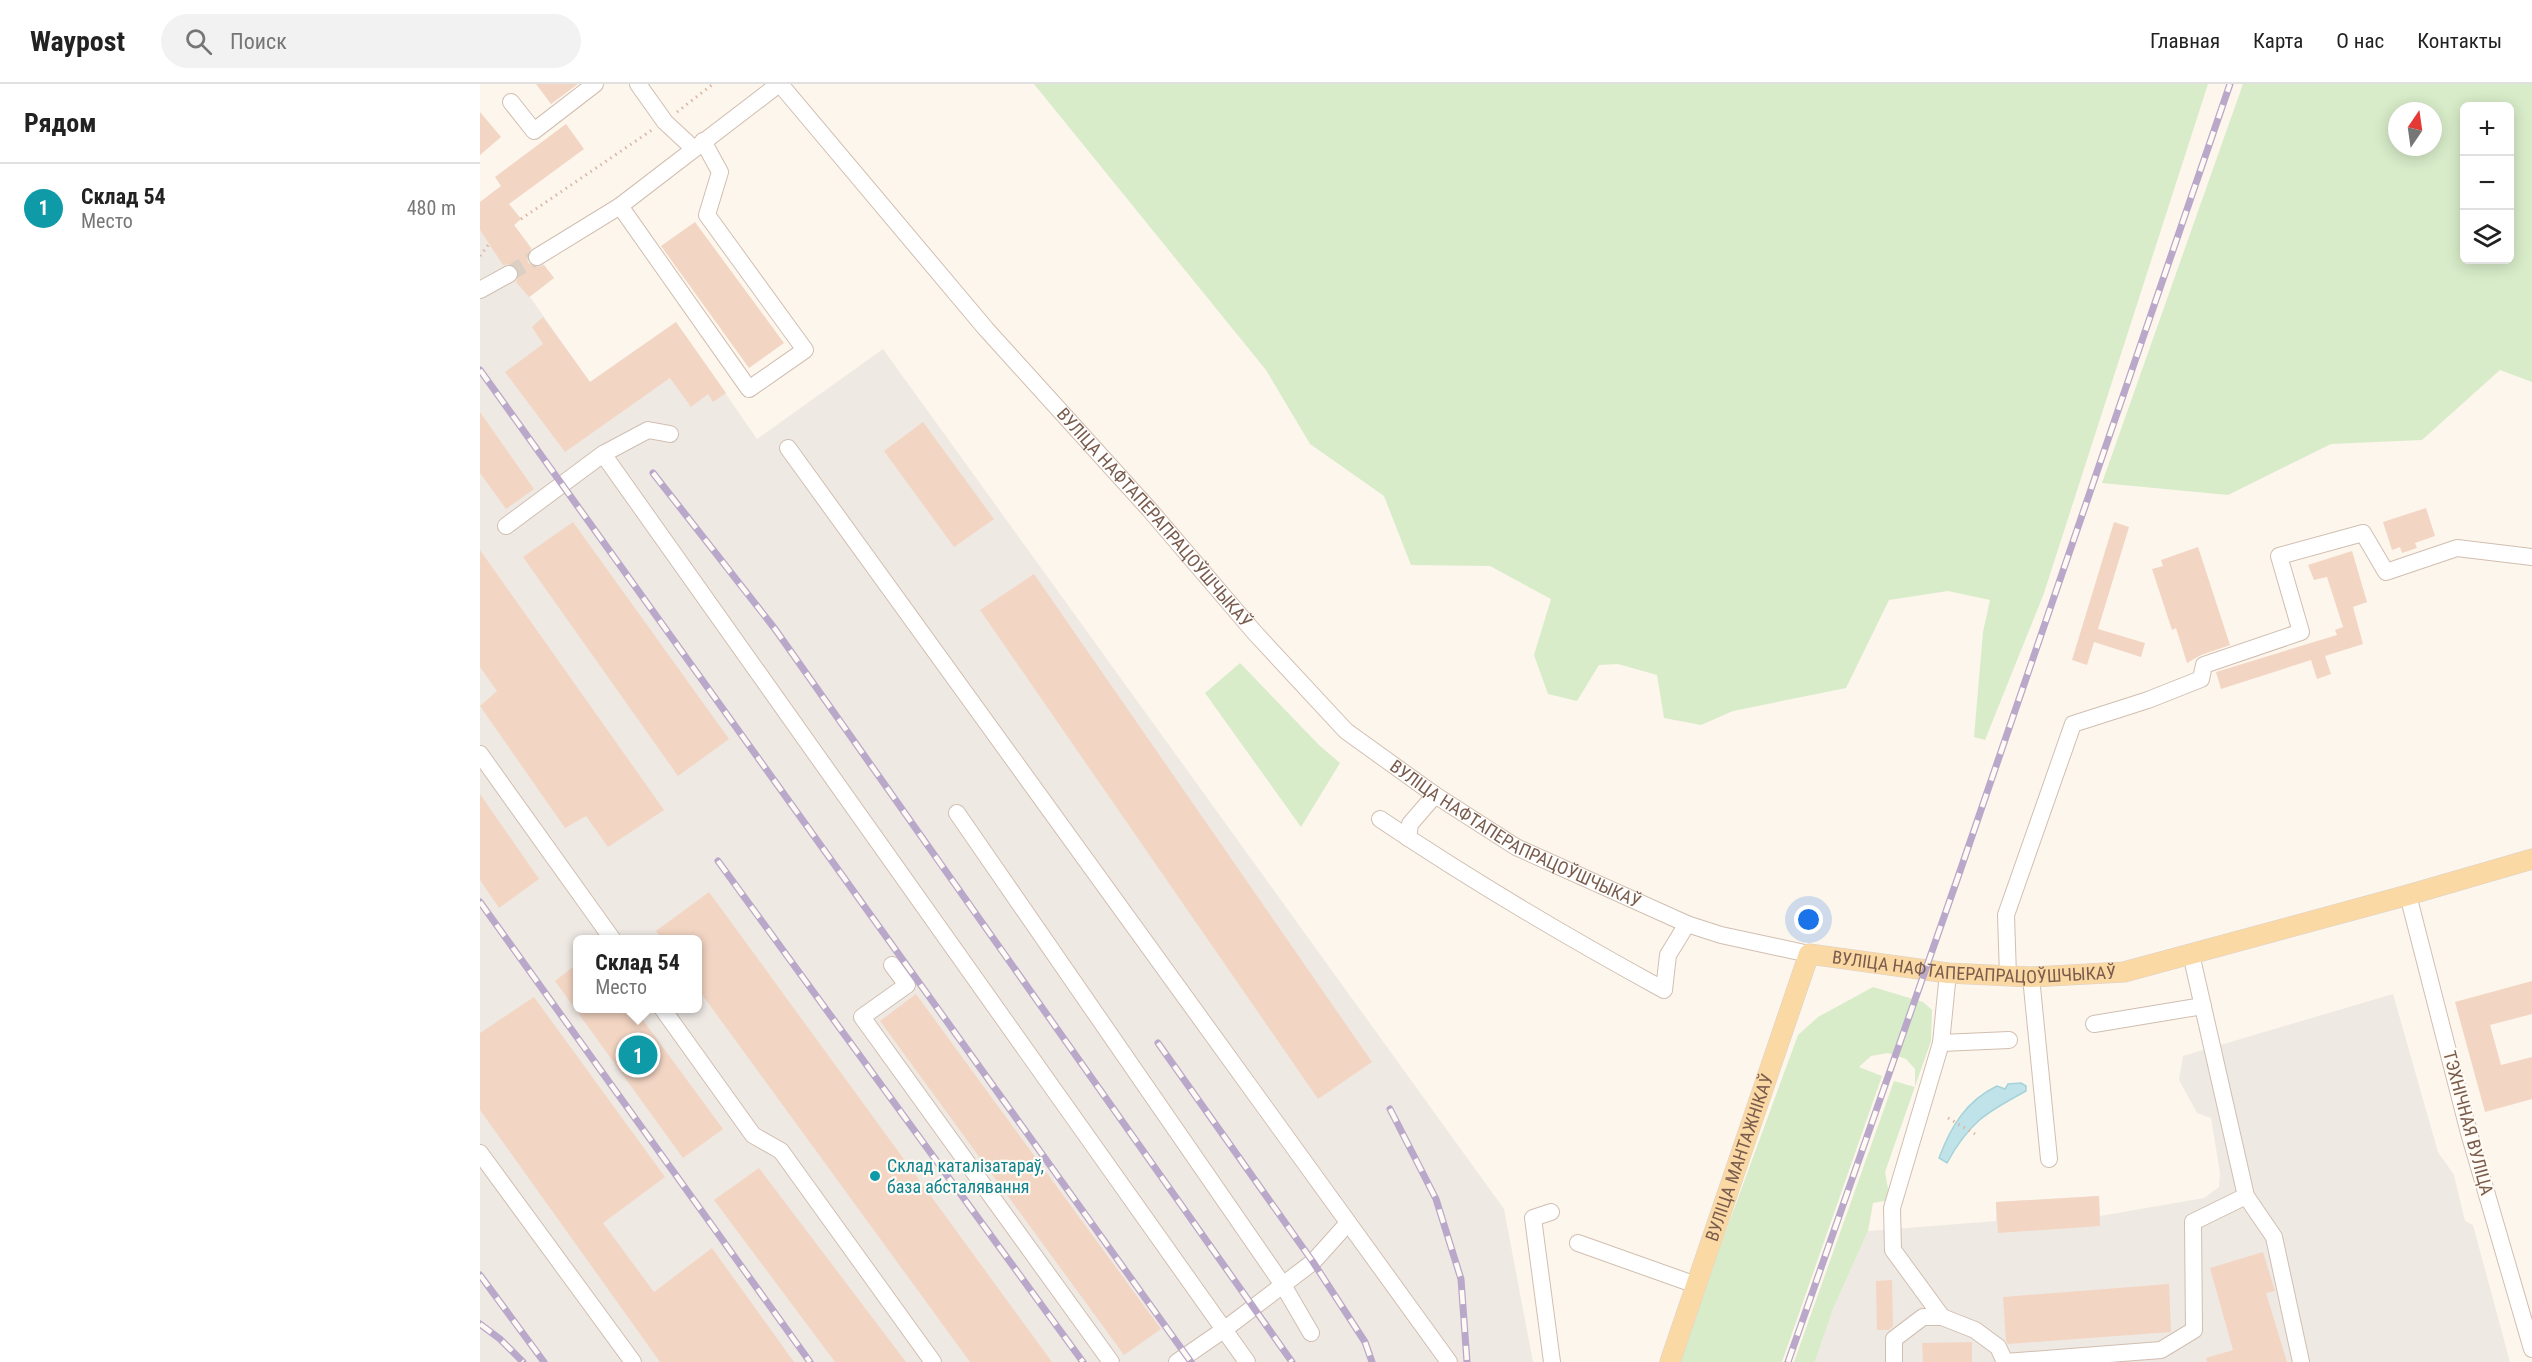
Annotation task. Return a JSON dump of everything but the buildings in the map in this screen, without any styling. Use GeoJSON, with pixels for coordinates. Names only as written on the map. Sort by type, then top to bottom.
{"type":"FeatureCollection","features":[{"type":"Feature","properties":{"kind":"main road","name":"ВУЛІЦА НАФТАПЕРАПРАЦОЎШЧЫКАЎ"},"geometry":{"type":"LineString","coordinates":[[1809,954],[1948,973],[2031,977],[2124,972],[2532,859]]}},
{"type":"Feature","properties":{"kind":"main road","name":"ВУЛІЦА МАНТАЖНІКАЎ"},"geometry":{"type":"LineString","coordinates":[[1670,1362],[1809,954]]}},
{"type":"Feature","properties":{"kind":"street"},"geometry":{"type":"LineString","coordinates":[[511,102],[534,131],[595,84]]}},
{"type":"Feature","properties":{"kind":"street"},"geometry":{"type":"LineString","coordinates":[[620,206],[749,389],[805,350],[707,214],[720,172],[698,144],[665,122],[638,84]]}},
{"type":"Feature","properties":{"kind":"street"},"geometry":{"type":"LineString","coordinates":[[537,257],[620,206],[779,84]]}},
{"type":"Feature","properties":{"kind":"street","name":"ВУЛІЦА НАФТАПЕРАПРАЦОЎШЧЫКАЎ"},"geometry":{"type":"LineString","coordinates":[[779,84],[986,329],[1149,509],[1262,641],[1346,731],[1434,795],[1516,847],[1688,924],[1721,935],[1809,954]]}},
{"type":"Feature","properties":{"kind":"street"},"geometry":{"type":"LineString","coordinates":[[481,287],[509,274]]}},
{"type":"Feature","properties":{"kind":"street"},"geometry":{"type":"LineString","coordinates":[[506,526],[603,454],[648,430],[670,434]]}},
{"type":"Feature","properties":{"kind":"street"},"geometry":{"type":"LineString","coordinates":[[788,448],[1449,1362]]}},
{"type":"Feature","properties":{"kind":"street"},"geometry":{"type":"LineString","coordinates":[[603,454],[1247,1362]]}},
{"type":"Feature","properties":{"kind":"street"},"geometry":{"type":"LineString","coordinates":[[2008,976],[2006,915],[2073,724],[2148,700],[2201,679],[2204,665],[2301,632],[2279,556],[2363,533],[2386,572],[2457,548],[2532,557]]}},
{"type":"Feature","properties":{"kind":"street"},"geometry":{"type":"LineString","coordinates":[[480,754],[610,935]]}},
{"type":"Feature","properties":{"kind":"street"},"geometry":{"type":"LineString","coordinates":[[1408,838],[1410,824],[1434,795]]}},
{"type":"Feature","properties":{"kind":"street"},"geometry":{"type":"LineString","coordinates":[[957,813],[1283,1285],[1311,1333]]}},
{"type":"Feature","properties":{"kind":"street"},"geometry":{"type":"LineString","coordinates":[[1380,819],[1563,933],[1664,990],[1668,955],[1688,924]]}},
{"type":"Feature","properties":{"kind":"street","name":"ТЭХНІЧНАЯ ВУЛІЦА"},"geometry":{"type":"LineString","coordinates":[[2408,895],[2469,1133],[2532,1349]]}},
{"type":"Feature","properties":{"kind":"street"},"geometry":{"type":"LineString","coordinates":[[2191,954],[2246,1196],[2274,1237],[2301,1362]]}},
{"type":"Feature","properties":{"kind":"street"},"geometry":{"type":"LineString","coordinates":[[892,965],[907,985],[862,1017],[1111,1362]]}},
{"type":"Feature","properties":{"kind":"street"},"geometry":{"type":"LineString","coordinates":[[1942,1317],[1893,1250],[1892,1208],[1941,1043],[1948,973]]}},
{"type":"Feature","properties":{"kind":"street"},"geometry":{"type":"LineString","coordinates":[[2031,977],[2049,1159]]}},
{"type":"Feature","properties":{"kind":"street"},"geometry":{"type":"LineString","coordinates":[[2094,1024],[2203,1006]]}},
{"type":"Feature","properties":{"kind":"street"},"geometry":{"type":"LineString","coordinates":[[666,1013],[753,1135],[781,1151],[933,1362]]}},
{"type":"Feature","properties":{"kind":"street"},"geometry":{"type":"LineString","coordinates":[[1941,1043],[2009,1040]]}},
{"type":"Feature","properties":{"kind":"street"},"geometry":{"type":"LineString","coordinates":[[480,1153],[633,1362]]}},
{"type":"Feature","properties":{"kind":"street"},"geometry":{"type":"LineString","coordinates":[[1894,1362],[1894,1339],[1923,1317],[1942,1317],[1976,1330],[1998,1347],[2005,1362],[2162,1356],[2194,1330],[2193,1222],[2246,1196]]}},
{"type":"Feature","properties":{"kind":"street"},"geometry":{"type":"LineString","coordinates":[[1551,1212],[1533,1218],[1552,1362]]}},
{"type":"Feature","properties":{"kind":"street"},"geometry":{"type":"LineString","coordinates":[[1177,1362],[1225,1329],[1313,1262],[1348,1223]]}},
{"type":"Feature","properties":{"kind":"street"},"geometry":{"type":"LineString","coordinates":[[1578,1243],[1696,1285]]}},
{"type":"Feature","properties":{"kind":"path"},"geometry":{"type":"LineString","coordinates":[[521,219],[665,122],[713,84]]}},
{"type":"Feature","properties":{"kind":"path"},"geometry":{"type":"LineString","coordinates":[[480,256],[489,244]]}},
{"type":"Feature","properties":{"kind":"path"},"geometry":{"type":"LineString","coordinates":[[1948,1118],[1975,1134]]}},
{"type":"Feature","properties":{"kind":"shaded area"},"geometry":{"type":"Polygon","coordinates":[[[497,189],[521,219],[514,225],[554,278],[530,297],[590,382],[676,322],[757,439],[883,349],[1504,1209],[1533,1362],[480,1362],[480,202],[497,189]]]}},
{"type":"Feature","properties":{"kind":"shaded area"},"geometry":{"type":"Polygon","coordinates":[[[2393,994],[2438,1152],[2454,1175],[2465,1221],[2473,1225],[2510,1362],[1815,1362],[1833,1309],[1868,1231],[1996,1221],[1996,1202],[2099,1196],[2100,1216],[2204,1198],[2219,1187],[2220,1173],[2211,1118],[2197,1113],[2179,1080],[2183,1056],[2393,994]]]}},
{"type":"Feature","properties":{"kind":"green space"},"geometry":{"type":"Polygon","coordinates":[[[1034,84],[2208,84],[2044,593],[1985,740],[1974,737],[1983,632],[1990,600],[1948,591],[1889,600],[1846,688],[1733,711],[1701,725],[1664,718],[1657,675],[1618,664],[1599,665],[1577,701],[1548,694],[1534,655],[1551,599],[1490,566],[1411,565],[1384,496],[1310,444],[1266,370],[1034,84]]]}},
{"type":"Feature","properties":{"kind":"green space"},"geometry":{"type":"Polygon","coordinates":[[[2243,84],[2532,84],[2532,382],[2500,370],[2422,440],[2331,444],[2228,495],[2102,483],[2243,84]]]}},
{"type":"Feature","properties":{"kind":"green space"},"geometry":{"type":"Polygon","coordinates":[[[1240,663],[1319,745],[1340,763],[1301,827],[1205,693],[1240,663]]]}},
{"type":"Feature","properties":{"kind":"green space"},"geometry":{"type":"Polygon","coordinates":[[[1873,987],[1923,1002],[1932,1010],[1931,1041],[1915,1087],[1915,1069],[1906,1059],[1888,1053],[1871,1056],[1859,1067],[1882,1076],[1782,1362],[1681,1362],[1724,1236],[1798,1035],[1818,1017],[1873,987]]]}},
{"type":"Feature","properties":{"kind":"green space"},"geometry":{"type":"Polygon","coordinates":[[[1894,1081],[1915,1087],[1885,1172],[1890,1200],[1873,1203],[1868,1231],[1833,1309],[1815,1362],[1794,1362],[1894,1081]]]}},
{"type":"Feature","properties":{"kind":"water"},"geometry":{"type":"Polygon","coordinates":[[[2021,1083],[2026,1086],[2026,1091],[2000,1105],[1971,1128],[1947,1163],[1939,1158],[1954,1125],[1968,1107],[1997,1086],[2005,1089],[2008,1084],[2021,1083]]]}},
{"type":"Feature","properties":{"kind":"tunnel"},"geometry":{"type":"LineString","coordinates":[[509,274],[537,257]]}},
{"type":"Feature","properties":{"kind":"railway"},"geometry":{"type":"LineString","coordinates":[[1788,1362],[1958,877],[2230,84]]}},
{"type":"Feature","properties":{"kind":"railway"},"geometry":{"type":"LineString","coordinates":[[480,370],[1191,1362]]}},
{"type":"Feature","properties":{"kind":"railway"},"geometry":{"type":"LineString","coordinates":[[653,473],[775,629],[1292,1362]]}},
{"type":"Feature","properties":{"kind":"railway"},"geometry":{"type":"LineString","coordinates":[[718,861],[1083,1362]]}},
{"type":"Feature","properties":{"kind":"railway"},"geometry":{"type":"LineString","coordinates":[[480,902],[810,1362]]}},
{"type":"Feature","properties":{"kind":"railway"},"geometry":{"type":"LineString","coordinates":[[1158,1043],[1313,1262],[1365,1342],[1372,1362]]}},
{"type":"Feature","properties":{"kind":"railway"},"geometry":{"type":"LineString","coordinates":[[1390,1109],[1436,1199],[1461,1279],[1467,1362]]}},
{"type":"Feature","properties":{"kind":"railway"},"geometry":{"type":"LineString","coordinates":[[480,1275],[544,1362]]}},
{"type":"Feature","properties":{"kind":"railway"},"geometry":{"type":"LineString","coordinates":[[480,1324],[500,1339],[523,1362]]}},
{"type":"Feature","properties":{"kind":"place","name":"Склад 54"},"geometry":{"type":"Point","coordinates":[638,1055]}},
{"type":"Feature","properties":{"kind":"place","name":"Склад каталізатараў, база абсталявання"},"geometry":{"type":"Point","coordinates":[875,1176]}}]}
